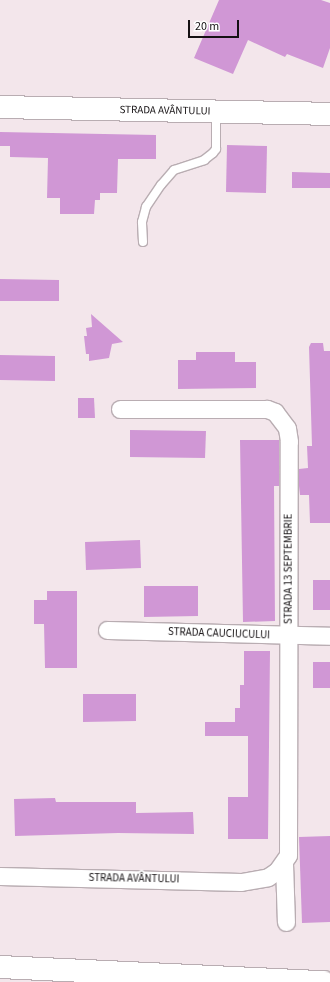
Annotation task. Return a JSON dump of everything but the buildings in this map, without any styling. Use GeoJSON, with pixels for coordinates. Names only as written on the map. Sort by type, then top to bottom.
{"type":"FeatureCollection","features":[{"type":"Feature","properties":{"kind":"main road","name":"STRADA AVÂNTULUI"},"geometry":{"type":"LineString","coordinates":[[0,107],[330,114]]}},
{"type":"Feature","properties":{"kind":"main road"},"geometry":{"type":"LineString","coordinates":[[0,967],[324,982]]}},
{"type":"Feature","properties":{"kind":"street","name":"STRADA 13 SEPTEMBRIE"},"geometry":{"type":"LineString","coordinates":[[120,409],[268,409],[281,419],[286,428],[289,441],[288,855],[284,863],[286,922]]}},
{"type":"Feature","properties":{"kind":"street","name":"STRADA CAUCIUCULUI"},"geometry":{"type":"LineString","coordinates":[[107,630],[330,636]]}},
{"type":"Feature","properties":{"kind":"street","name":"STRADA AVÂNTULUI"},"geometry":{"type":"LineString","coordinates":[[0,876],[241,882],[268,877],[284,863]]}},
{"type":"Feature","properties":{"kind":"lane"},"geometry":{"type":"LineString","coordinates":[[143,242],[142,222],[146,207],[161,185],[174,170],[204,160],[214,153],[216,149],[216,112]]}}]}
